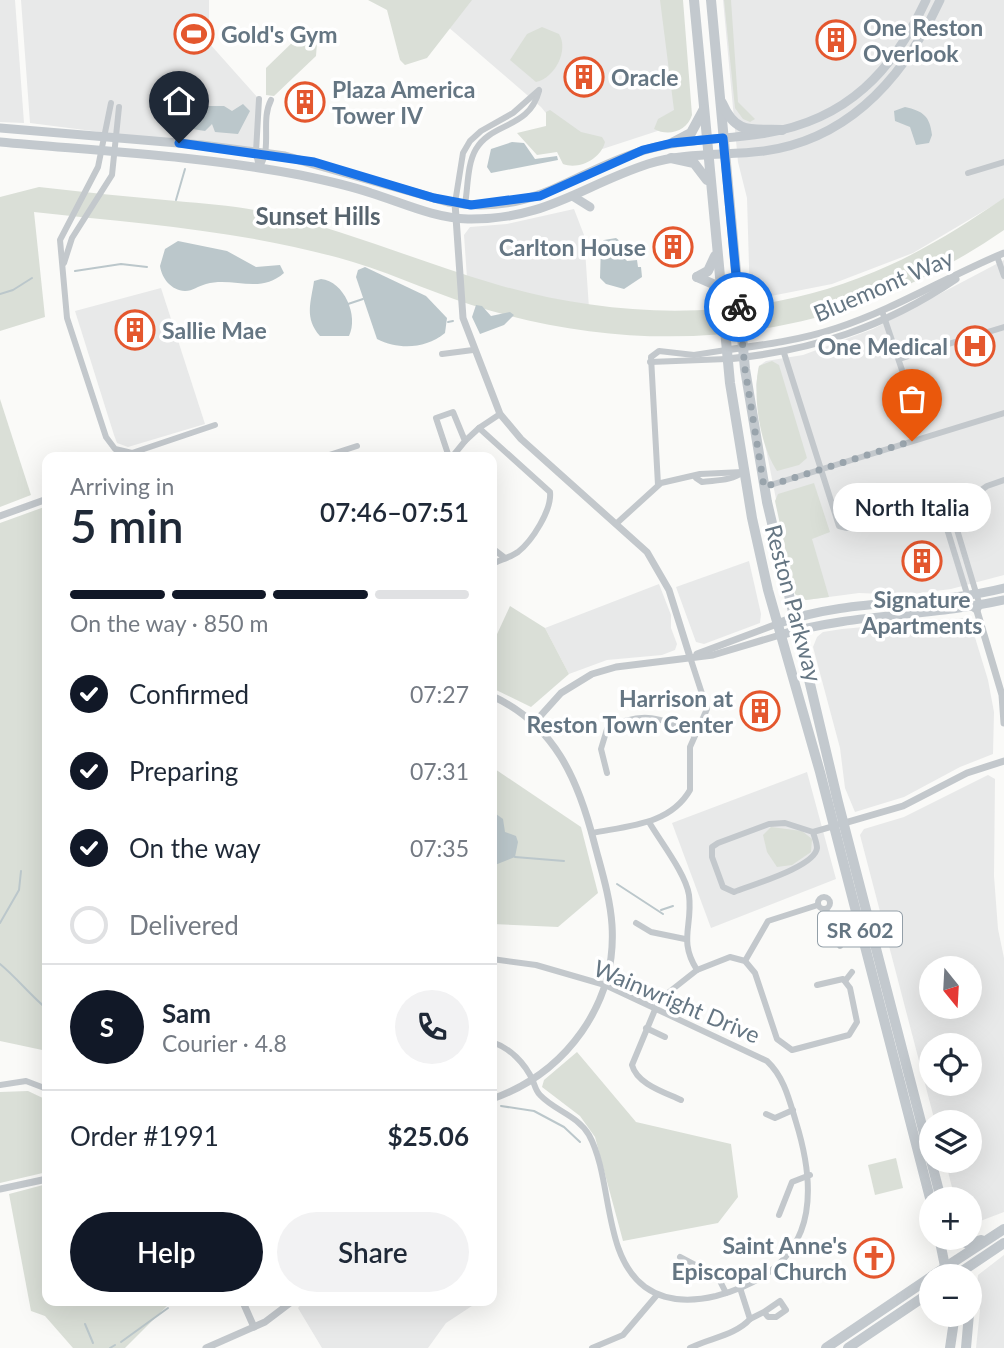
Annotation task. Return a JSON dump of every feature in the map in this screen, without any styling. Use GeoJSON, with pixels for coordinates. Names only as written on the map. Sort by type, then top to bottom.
{"type":"FeatureCollection","features":[{"type":"Feature","properties":{"kind":"main road","name":"Reston Parkway"},"geometry":{"type":"LineString","coordinates":[[694,0],[724,330],[743,472],[777,624],[839,825],[938,1187]]}},
{"type":"Feature","properties":{"kind":"main road","name":"Reston Parkway"},"geometry":{"type":"LineString","coordinates":[[711,0],[741,328],[764,487],[839,825],[927,1187]]}},
{"type":"Feature","properties":{"kind":"main road"},"geometry":{"type":"LineString","coordinates":[[0,128],[117,137],[261,153],[314,162],[460,203],[499,203],[540,196],[631,155],[672,143],[782,130],[831,111],[871,84],[902,48],[926,0]]}},
{"type":"Feature","properties":{"kind":"main road"},"geometry":{"type":"LineString","coordinates":[[0,142],[259,168],[343,185],[456,218],[527,213],[574,197],[645,165],[671,158],[779,148],[839,125],[894,78],[914,51],[940,0]]}},
{"type":"Feature","properties":{"kind":"main road"},"geometry":{"type":"LineString","coordinates":[[719,95],[731,121],[738,127],[782,130]]}},
{"type":"Feature","properties":{"kind":"main road"},"geometry":{"type":"LineString","coordinates":[[672,143],[691,133],[704,108]]}},
{"type":"Feature","properties":{"kind":"main road"},"geometry":{"type":"LineString","coordinates":[[671,158],[694,163],[701,169],[710,189]]}},
{"type":"Feature","properties":{"kind":"main road"},"geometry":{"type":"LineString","coordinates":[[574,197],[590,207],[593,189]]}},
{"type":"Feature","properties":{"kind":"main road"},"geometry":{"type":"LineString","coordinates":[[717,253],[711,267],[697,277],[713,284],[721,299]]}},
{"type":"Feature","properties":{"kind":"main road"},"geometry":{"type":"LineString","coordinates":[[777,624],[837,607],[972,595],[1004,588]]}},
{"type":"Feature","properties":{"kind":"main road"},"geometry":{"type":"LineString","coordinates":[[780,635],[856,618],[976,608],[1004,600]]}},
{"type":"Feature","properties":{"kind":"main road"},"geometry":{"type":"LineString","coordinates":[[952,1264],[1004,1228]]}},
{"type":"Feature","properties":{"kind":"main road"},"geometry":{"type":"LineString","coordinates":[[982,1240],[992,1237]]}},
{"type":"Feature","properties":{"kind":"main road"},"geometry":{"type":"LineString","coordinates":[[974,1264],[1004,1242]]}},
{"type":"Feature","properties":{"kind":"main road"},"geometry":{"type":"LineString","coordinates":[[954,1250],[957,1264]]}},
{"type":"Feature","properties":{"kind":"main road"},"geometry":{"type":"LineString","coordinates":[[826,1348],[919,1285]]}},
{"type":"Feature","properties":{"kind":"main road"},"geometry":{"type":"LineString","coordinates":[[848,1348],[919,1301]]}},
{"type":"Feature","properties":{"kind":"main road"},"geometry":{"type":"LineString","coordinates":[[950,1348],[954,1327]]}},
{"type":"Feature","properties":{"kind":"main road"},"geometry":{"type":"LineString","coordinates":[[966,1348],[968,1327]]}},
{"type":"Feature","properties":{"kind":"street"},"geometry":{"type":"LineString","coordinates":[[460,203],[463,153],[470,141],[481,131],[513,113],[539,90],[533,105],[522,118],[488,137],[476,149],[456,218],[461,306],[473,350],[500,414],[521,439],[647,552],[663,577],[707,709],[695,735],[689,759],[690,790],[671,809],[649,822],[592,833]]}},
{"type":"Feature","properties":{"kind":"street"},"geometry":{"type":"LineString","coordinates":[[260,99],[261,153]]}},
{"type":"Feature","properties":{"kind":"street"},"geometry":{"type":"LineString","coordinates":[[259,168],[267,110],[271,100]]}},
{"type":"Feature","properties":{"kind":"street"},"geometry":{"type":"LineString","coordinates":[[111,103],[103,151],[95,176],[80,199],[60,240],[67,318],[111,445],[120,452]]}},
{"type":"Feature","properties":{"kind":"street"},"geometry":{"type":"LineString","coordinates":[[62,268],[69,245],[112,175],[117,153],[119,107]]}},
{"type":"Feature","properties":{"kind":"street"},"geometry":{"type":"LineString","coordinates":[[968,173],[1004,162]]}},
{"type":"Feature","properties":{"kind":"street"},"geometry":{"type":"LineString","coordinates":[[1001,254],[1004,276]]}},
{"type":"Feature","properties":{"kind":"street","name":"Bluemont Way"},"geometry":{"type":"LineString","coordinates":[[727,355],[811,336],[882,311],[1001,254]]}},
{"type":"Feature","properties":{"kind":"street","name":"Bluemont Way"},"geometry":{"type":"LineString","coordinates":[[744,352],[784,353],[843,338],[886,319],[971,268]]}},
{"type":"Feature","properties":{"kind":"street"},"geometry":{"type":"LineString","coordinates":[[882,311],[904,373]]}},
{"type":"Feature","properties":{"kind":"street"},"geometry":{"type":"LineString","coordinates":[[899,359],[1004,327]]}},
{"type":"Feature","properties":{"kind":"street"},"geometry":{"type":"LineString","coordinates":[[442,354],[473,350]]}},
{"type":"Feature","properties":{"kind":"street"},"geometry":{"type":"LineString","coordinates":[[784,353],[839,526],[847,528],[897,514],[933,514],[1004,480]]}},
{"type":"Feature","properties":{"kind":"street"},"geometry":{"type":"LineString","coordinates":[[658,485],[650,362],[727,355]]}},
{"type":"Feature","properties":{"kind":"street"},"geometry":{"type":"LineString","coordinates":[[449,452],[436,418],[453,412],[465,441]]}},
{"type":"Feature","properties":{"kind":"street"},"geometry":{"type":"LineString","coordinates":[[764,487],[1004,413]]}},
{"type":"Feature","properties":{"kind":"street"},"geometry":{"type":"LineString","coordinates":[[455,452],[479,428],[500,414]]}},
{"type":"Feature","properties":{"kind":"street"},"geometry":{"type":"LineString","coordinates":[[135,452],[215,425]]}},
{"type":"Feature","properties":{"kind":"street"},"geometry":{"type":"LineString","coordinates":[[479,428],[550,492],[551,500],[528,543],[497,562]]}},
{"type":"Feature","properties":{"kind":"street"},"geometry":{"type":"LineString","coordinates":[[339,452],[358,446]]}},
{"type":"Feature","properties":{"kind":"street"},"geometry":{"type":"LineString","coordinates":[[617,523],[658,485],[676,478],[743,472]]}},
{"type":"Feature","properties":{"kind":"street"},"geometry":{"type":"LineString","coordinates":[[0,516],[42,501]]}},
{"type":"Feature","properties":{"kind":"street"},"geometry":{"type":"LineString","coordinates":[[946,510],[944,519],[972,595],[1002,695],[1004,723]]}},
{"type":"Feature","properties":{"kind":"street"},"geometry":{"type":"LineString","coordinates":[[497,552],[505,558]]}},
{"type":"Feature","properties":{"kind":"street"},"geometry":{"type":"LineString","coordinates":[[690,657],[777,624]]}},
{"type":"Feature","properties":{"kind":"street"},"geometry":{"type":"LineString","coordinates":[[534,723],[561,693],[592,674],[616,667],[729,652],[780,635]]}},
{"type":"Feature","properties":{"kind":"street"},"geometry":{"type":"LineString","coordinates":[[497,699],[534,723],[555,745],[571,771],[592,833],[612,924],[611,956],[605,985],[581,1034],[562,1056],[533,1080],[497,1097]]}},
{"type":"Feature","properties":{"kind":"street"},"geometry":{"type":"LineString","coordinates":[[607,773],[601,749],[607,729],[629,716],[670,722],[695,735]]}},
{"type":"Feature","properties":{"kind":"street"},"geometry":{"type":"LineString","coordinates":[[813,832],[817,847],[813,856],[796,868],[734,891],[723,887],[712,857],[712,846],[718,842],[769,824],[802,826],[813,832],[839,825],[903,806],[967,773],[1004,761]]}},
{"type":"Feature","properties":{"kind":"street"},"geometry":{"type":"LineString","coordinates":[[649,822],[686,884],[690,897],[685,939],[687,955],[697,970]]}},
{"type":"Feature","properties":{"kind":"street"},"geometry":{"type":"LineString","coordinates":[[818,905],[819,899],[828,898],[830,904],[825,909]]}},
{"type":"Feature","properties":{"kind":"street"},"geometry":{"type":"LineString","coordinates":[[745,961],[768,921],[818,905],[825,909],[840,946]]}},
{"type":"Feature","properties":{"kind":"street"},"geometry":{"type":"LineString","coordinates":[[636,923],[651,932],[685,939]]}},
{"type":"Feature","properties":{"kind":"street"},"geometry":{"type":"LineString","coordinates":[[681,1100],[644,1081],[633,1070],[632,1061],[654,1007],[664,995],[697,970],[730,957],[745,961],[755,972],[778,1039],[792,1049],[849,1035],[857,1022],[850,988],[843,979],[817,985]]}},
{"type":"Feature","properties":{"kind":"street","name":"Wainwright Drive"},"geometry":{"type":"LineString","coordinates":[[497,960],[536,965],[605,985],[767,1060],[779,1075],[793,1110],[810,1175],[808,1210],[794,1243],[769,1272],[740,1288],[691,1300],[657,1295]]}},
{"type":"Feature","properties":{"kind":"street"},"geometry":{"type":"LineString","coordinates":[[845,981],[852,972]]}},
{"type":"Feature","properties":{"kind":"street"},"geometry":{"type":"LineString","coordinates":[[646,1028],[665,1037]]}},
{"type":"Feature","properties":{"kind":"street"},"geometry":{"type":"LineString","coordinates":[[497,1044],[507,1048],[533,1080],[539,1094],[578,1121],[590,1137],[620,1254],[637,1280],[657,1295],[623,1335],[606,1346],[592,1348]]}},
{"type":"Feature","properties":{"kind":"street"},"geometry":{"type":"LineString","coordinates":[[0,1085],[26,1081],[42,1087]]}},
{"type":"Feature","properties":{"kind":"street"},"geometry":{"type":"LineString","coordinates":[[766,1114],[775,1118],[793,1110]]}},
{"type":"Feature","properties":{"kind":"street"},"geometry":{"type":"LineString","coordinates":[[779,1214],[792,1182],[810,1175]]}},
{"type":"Feature","properties":{"kind":"street"},"geometry":{"type":"LineString","coordinates":[[0,1189],[42,1180]]}},
{"type":"Feature","properties":{"kind":"street"},"geometry":{"type":"LineString","coordinates":[[680,1257],[718,1277],[726,1293]]}},
{"type":"Feature","properties":{"kind":"street"},"geometry":{"type":"LineString","coordinates":[[740,1288],[750,1319]]}},
{"type":"Feature","properties":{"kind":"street"},"geometry":{"type":"LineString","coordinates":[[245,1306],[254,1327]]}},
{"type":"Feature","properties":{"kind":"street"},"geometry":{"type":"LineString","coordinates":[[206,1348],[254,1327],[287,1306]]}},
{"type":"Feature","properties":{"kind":"street"},"geometry":{"type":"LineString","coordinates":[[691,1348],[712,1337],[741,1329],[750,1319],[764,1312]]}},
{"type":"Feature","properties":{"kind":"shaded area"},"geometry":{"type":"Polygon","coordinates":[[[0,0],[15,0],[24,123],[0,122],[0,0]]]}},
{"type":"Feature","properties":{"kind":"shaded area"},"geometry":{"type":"Polygon","coordinates":[[[21,0],[209,0],[209,43],[259,99],[256,152],[30,123],[21,0]]]}},
{"type":"Feature","properties":{"kind":"shaded area"},"geometry":{"type":"Polygon","coordinates":[[[368,0],[472,0],[427,58],[405,65],[400,60],[387,10],[368,0]]]}},
{"type":"Feature","properties":{"kind":"shaded area"},"geometry":{"type":"Polygon","coordinates":[[[464,0],[672,0],[685,122],[581,156],[541,107],[447,26],[464,0]]]}},
{"type":"Feature","properties":{"kind":"shaded area"},"geometry":{"type":"Polygon","coordinates":[[[660,0],[683,0],[692,115],[682,129],[671,132],[654,129],[658,119],[674,110],[660,0]]]}},
{"type":"Feature","properties":{"kind":"shaded area"},"geometry":{"type":"Polygon","coordinates":[[[723,0],[1004,0],[1004,199],[913,253],[832,284],[750,300],[747,198],[738,162],[723,0]]]}},
{"type":"Feature","properties":{"kind":"shaded area"},"geometry":{"type":"Polygon","coordinates":[[[724,0],[731,0],[738,102],[755,119],[750,122],[743,119],[735,108],[724,0]]]}},
{"type":"Feature","properties":{"kind":"shaded area"},"geometry":{"type":"Polygon","coordinates":[[[542,27],[559,34],[562,48],[554,69],[536,82],[510,60],[527,34],[542,27]]]}},
{"type":"Feature","properties":{"kind":"shaded area"},"geometry":{"type":"Polygon","coordinates":[[[307,35],[317,43],[316,56],[274,96],[266,95],[266,68],[299,36],[307,35]]]}},
{"type":"Feature","properties":{"kind":"shaded area"},"geometry":{"type":"Polygon","coordinates":[[[243,104],[250,111],[238,134],[215,132],[212,124],[205,131],[186,128],[184,119],[201,106],[224,106],[232,111],[243,104]]]}},
{"type":"Feature","properties":{"kind":"shaded area"},"geometry":{"type":"Polygon","coordinates":[[[905,107],[917,110],[927,119],[932,135],[929,143],[916,145],[910,127],[895,121],[894,111],[905,107]]]}},
{"type":"Feature","properties":{"kind":"shaded area"},"geometry":{"type":"Polygon","coordinates":[[[550,110],[581,132],[602,137],[605,142],[603,148],[588,162],[576,165],[563,164],[557,152],[537,155],[517,133],[546,126],[546,112],[550,110]]]}},
{"type":"Feature","properties":{"kind":"shaded area"},"geometry":{"type":"Polygon","coordinates":[[[512,142],[524,143],[535,159],[557,156],[558,160],[491,173],[487,167],[491,149],[512,142]]]}},
{"type":"Feature","properties":{"kind":"shaded area"},"geometry":{"type":"Polygon","coordinates":[[[39,187],[223,205],[270,213],[541,296],[642,310],[743,306],[793,298],[842,284],[919,250],[1004,198],[1004,230],[945,267],[883,295],[820,316],[756,330],[690,336],[623,335],[556,326],[488,310],[353,262],[314,251],[195,230],[34,212],[45,317],[0,331],[0,197],[39,187]]]}},
{"type":"Feature","properties":{"kind":"shaded area"},"geometry":{"type":"Polygon","coordinates":[[[574,209],[584,235],[589,308],[526,297],[467,278],[464,235],[470,227],[507,224],[574,209]]]}},
{"type":"Feature","properties":{"kind":"shaded area"},"geometry":{"type":"Polygon","coordinates":[[[616,238],[621,243],[627,261],[637,260],[638,267],[641,267],[642,277],[624,289],[606,284],[600,278],[601,243],[616,238]]]}},
{"type":"Feature","properties":{"kind":"shaded area"},"geometry":{"type":"Polygon","coordinates":[[[178,241],[227,251],[256,267],[280,265],[284,273],[265,283],[216,282],[188,291],[180,290],[168,283],[160,266],[165,249],[178,241]]]}},
{"type":"Feature","properties":{"kind":"shaded area"},"geometry":{"type":"Polygon","coordinates":[[[1004,260],[1004,575],[951,589],[905,595],[859,593],[806,600],[795,594],[763,434],[756,385],[759,366],[766,361],[803,355],[873,329],[1004,260]]]}},
{"type":"Feature","properties":{"kind":"shaded area"},"geometry":{"type":"Polygon","coordinates":[[[365,267],[426,296],[447,318],[445,333],[429,342],[412,346],[394,345],[377,339],[356,277],[358,270],[365,267]]]}},
{"type":"Feature","properties":{"kind":"shaded area"},"geometry":{"type":"Polygon","coordinates":[[[321,279],[336,286],[347,301],[352,319],[349,336],[320,336],[312,323],[310,303],[314,281],[321,279]]]}},
{"type":"Feature","properties":{"kind":"shaded area"},"geometry":{"type":"Polygon","coordinates":[[[161,288],[205,424],[128,447],[117,443],[75,311],[161,288]]]}},
{"type":"Feature","properties":{"kind":"shaded area"},"geometry":{"type":"Polygon","coordinates":[[[476,305],[482,306],[491,316],[510,312],[514,315],[504,325],[480,334],[472,317],[476,305]]]}},
{"type":"Feature","properties":{"kind":"shaded area"},"geometry":{"type":"Polygon","coordinates":[[[772,361],[779,365],[807,458],[799,465],[777,471],[762,434],[756,391],[759,366],[772,361]]]}},
{"type":"Feature","properties":{"kind":"shaded area"},"geometry":{"type":"Polygon","coordinates":[[[0,399],[31,495],[0,507],[0,399]]]}},
{"type":"Feature","properties":{"kind":"shaded area"},"geometry":{"type":"Polygon","coordinates":[[[814,483],[830,532],[812,539],[829,597],[806,600],[795,594],[775,501],[778,494],[814,483]]]}},
{"type":"Feature","properties":{"kind":"shaded area"},"geometry":{"type":"Polygon","coordinates":[[[42,508],[42,1050],[0,1041],[0,523],[42,508]]]}},
{"type":"Feature","properties":{"kind":"shaded area"},"geometry":{"type":"Polygon","coordinates":[[[749,561],[761,614],[760,623],[704,644],[696,642],[676,587],[749,561]]]}},
{"type":"Feature","properties":{"kind":"shaded area"},"geometry":{"type":"Polygon","coordinates":[[[659,584],[671,615],[671,628],[677,644],[675,650],[662,655],[607,660],[569,674],[545,628],[659,584]]]}},
{"type":"Feature","properties":{"kind":"shaded area"},"geometry":{"type":"Polygon","coordinates":[[[510,606],[545,628],[569,674],[531,707],[497,690],[497,634],[510,606]]]}},
{"type":"Feature","properties":{"kind":"shaded area"},"geometry":{"type":"Polygon","coordinates":[[[964,618],[970,621],[988,680],[994,712],[993,754],[960,767],[904,797],[855,812],[845,788],[840,748],[813,647],[817,637],[823,632],[842,629],[964,618]]]}},
{"type":"Feature","properties":{"kind":"shaded area"},"geometry":{"type":"Polygon","coordinates":[[[497,770],[581,827],[598,893],[558,927],[497,924],[497,770]]]}},
{"type":"Feature","properties":{"kind":"shaded area"},"geometry":{"type":"Polygon","coordinates":[[[807,772],[836,879],[711,928],[672,823],[807,772]]]}},
{"type":"Feature","properties":{"kind":"shaded area"},"geometry":{"type":"Polygon","coordinates":[[[988,775],[995,779],[994,876],[998,929],[1004,958],[1004,1212],[982,1220],[982,1187],[952,1187],[948,1173],[982,1173],[982,1110],[932,1110],[928,1096],[982,1096],[982,1033],[919,1033],[919,1061],[860,835],[864,829],[904,817],[988,775]]]}},
{"type":"Feature","properties":{"kind":"shaded area"},"geometry":{"type":"Polygon","coordinates":[[[497,815],[503,819],[505,832],[516,836],[518,842],[515,857],[497,864],[497,815]]]}},
{"type":"Feature","properties":{"kind":"shaded area"},"geometry":{"type":"Polygon","coordinates":[[[771,827],[802,831],[812,839],[811,852],[792,865],[777,867],[767,852],[763,835],[771,827]]]}},
{"type":"Feature","properties":{"kind":"shaded area"},"geometry":{"type":"Polygon","coordinates":[[[577,1052],[636,1122],[731,1144],[738,1197],[718,1223],[623,1241],[595,1137],[580,1116],[542,1087],[544,1080],[577,1052]]]}},
{"type":"Feature","properties":{"kind":"shaded area"},"geometry":{"type":"Polygon","coordinates":[[[28,1091],[42,1098],[42,1173],[0,1183],[0,1092],[28,1091]]]}},
{"type":"Feature","properties":{"kind":"shaded area"},"geometry":{"type":"Polygon","coordinates":[[[896,1158],[903,1188],[875,1195],[868,1165],[896,1158]]]}},
{"type":"Feature","properties":{"kind":"shaded area"},"geometry":{"type":"Polygon","coordinates":[[[42,1185],[42,1306],[167,1306],[125,1348],[73,1348],[45,1316],[31,1311],[9,1194],[42,1185]]]}},
{"type":"Feature","properties":{"kind":"shaded area"},"geometry":{"type":"Polygon","coordinates":[[[1004,1255],[1004,1348],[976,1348],[978,1327],[982,1327],[982,1272],[1004,1255]]]}},
{"type":"Feature","properties":{"kind":"shaded area"},"geometry":{"type":"Polygon","coordinates":[[[472,1306],[446,1323],[428,1348],[322,1348],[298,1308],[472,1306]]]}},
{"type":"Feature","properties":{"kind":"waterway"},"geometry":{"type":"LineString","coordinates":[[176,200],[185,169]]}},
{"type":"Feature","properties":{"kind":"waterway"},"geometry":{"type":"LineString","coordinates":[[75,271],[121,264],[147,267]]}},
{"type":"Feature","properties":{"kind":"waterway"},"geometry":{"type":"LineString","coordinates":[[0,294],[13,290],[32,278]]}},
{"type":"Feature","properties":{"kind":"waterway"},"geometry":{"type":"LineString","coordinates":[[348,304],[363,299]]}},
{"type":"Feature","properties":{"kind":"waterway"},"geometry":{"type":"LineString","coordinates":[[448,322],[453,321]]}},
{"type":"Feature","properties":{"kind":"waterway"},"geometry":{"type":"LineString","coordinates":[[515,857],[564,861]]}},
{"type":"Feature","properties":{"kind":"waterway"},"geometry":{"type":"LineString","coordinates":[[0,923],[19,890],[21,871]]}},
{"type":"Feature","properties":{"kind":"waterway"},"geometry":{"type":"LineString","coordinates":[[617,884],[663,914]]}},
{"type":"Feature","properties":{"kind":"waterway"},"geometry":{"type":"LineString","coordinates":[[661,910],[673,906]]}},
{"type":"Feature","properties":{"kind":"waterway"},"geometry":{"type":"LineString","coordinates":[[0,964],[42,1004]]}},
{"type":"Feature","properties":{"kind":"waterway"},"geometry":{"type":"LineString","coordinates":[[501,1106],[534,1111],[564,1127],[580,1142]]}},
{"type":"Feature","properties":{"kind":"waterway"},"geometry":{"type":"LineString","coordinates":[[121,1342],[168,1308]]}},
{"type":"Feature","properties":{"kind":"waterway"},"geometry":{"type":"LineString","coordinates":[[85,1324],[93,1343]]}},
{"type":"Feature","properties":{"kind":"waterway"},"geometry":{"type":"LineString","coordinates":[[110,1348],[115,1345]]}},
{"type":"Feature","properties":{"kind":"way so far"},"geometry":{"type":"LineString","coordinates":[[739,307],[752,421],[764,487],[912,441]]}},
{"type":"Feature","properties":{"kind":"place","name":"Gold's Gym"},"geometry":{"type":"Point","coordinates":[194,34]}},
{"type":"Feature","properties":{"kind":"place","name":"One Reston Overlook"},"geometry":{"type":"Point","coordinates":[836,40]}},
{"type":"Feature","properties":{"kind":"place","name":"Oracle"},"geometry":{"type":"Point","coordinates":[584,77]}},
{"type":"Feature","properties":{"kind":"place","name":"Plaza America Tower IV"},"geometry":{"type":"Point","coordinates":[305,102]}},
{"type":"Feature","properties":{"kind":"place","name":"Carlton House"},"geometry":{"type":"Point","coordinates":[673,247]}},
{"type":"Feature","properties":{"kind":"place","name":"Sallie Mae"},"geometry":{"type":"Point","coordinates":[135,330]}},
{"type":"Feature","properties":{"kind":"place","name":"One Medical"},"geometry":{"type":"Point","coordinates":[975,346]}},
{"type":"Feature","properties":{"kind":"place","name":"North Italia"},"geometry":{"type":"Point","coordinates":[912,441]}},
{"type":"Feature","properties":{"kind":"place","name":"Signature Apartments"},"geometry":{"type":"Point","coordinates":[922,561]}},
{"type":"Feature","properties":{"kind":"place","name":"Harrison at Reston Town Center"},"geometry":{"type":"Point","coordinates":[760,711]}},
{"type":"Feature","properties":{"kind":"place","name":"Saint Anne's Episcopal Church"},"geometry":{"type":"Point","coordinates":[874,1258]}},
{"type":"Feature","properties":{"kind":"district","name":"Sunset Hills"},"geometry":{"type":"Point","coordinates":[318,215]}},
{"type":"Feature","properties":{"kind":"route"},"geometry":{"type":"LineString","coordinates":[[179,143],[314,162],[448,202],[471,205],[540,196],[643,150],[684,141],[723,138],[739,307]]}}]}
